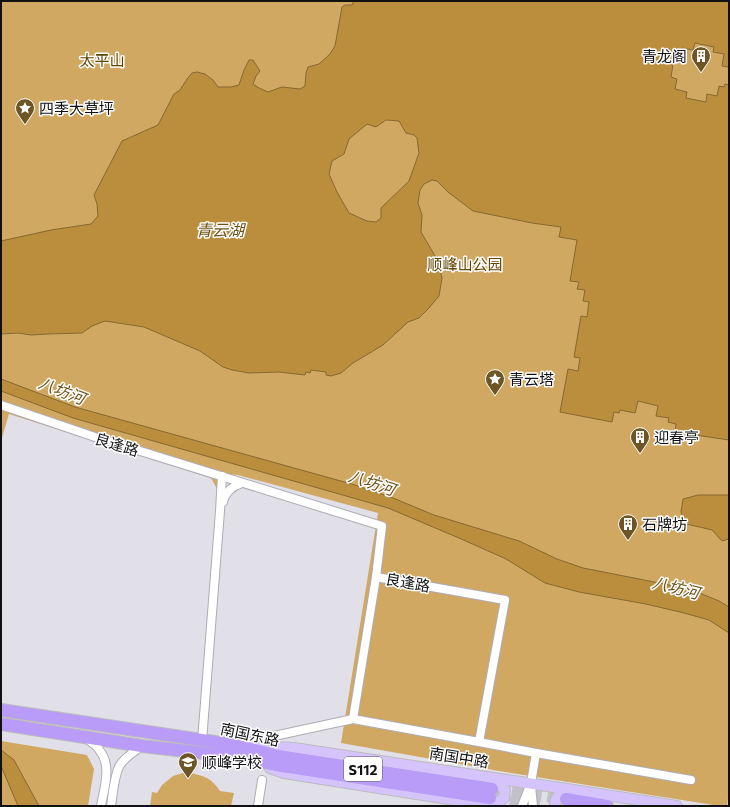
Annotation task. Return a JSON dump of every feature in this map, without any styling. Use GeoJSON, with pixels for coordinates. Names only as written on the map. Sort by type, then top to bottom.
{"type":"FeatureCollection","features":[{"type":"Feature","properties":{"kind":"highway","name":"南国东路"},"geometry":{"type":"LineString","coordinates":[[1,710],[235,745],[278,756],[485,798]]}},
{"type":"Feature","properties":{"kind":"highway","name":"南国东路"},"geometry":{"type":"LineString","coordinates":[[1,724],[142,746],[239,757],[276,766],[485,798]]}},
{"type":"Feature","properties":{"kind":"highway","name":"南国中路"},"geometry":{"type":"LineString","coordinates":[[566,794],[608,806]]}},
{"type":"Feature","properties":{"kind":"main road","name":"南国中路"},"geometry":{"type":"LineString","coordinates":[[239,757],[284,773],[485,798],[530,783],[566,794],[677,806]]}},
{"type":"Feature","properties":{"kind":"main road"},"geometry":{"type":"LineString","coordinates":[[555,806],[554,804],[558,795],[566,794]]}},
{"type":"Feature","properties":{"kind":"street","name":"良逢路"},"geometry":{"type":"LineString","coordinates":[[1,405],[95,437],[382,526],[376,576],[505,600],[479,742]]}},
{"type":"Feature","properties":{"kind":"street"},"geometry":{"type":"LineString","coordinates":[[202,741],[222,476]]}},
{"type":"Feature","properties":{"kind":"street"},"geometry":{"type":"LineString","coordinates":[[220,511],[224,496],[235,486],[242,483]]}},
{"type":"Feature","properties":{"kind":"street"},"geometry":{"type":"LineString","coordinates":[[353,719],[376,576]]}},
{"type":"Feature","properties":{"kind":"street"},"geometry":{"type":"LineString","coordinates":[[235,745],[353,719],[692,780]]}},
{"type":"Feature","properties":{"kind":"street"},"geometry":{"type":"LineString","coordinates":[[84,736],[101,751],[105,759],[106,778],[101,806]]}},
{"type":"Feature","properties":{"kind":"street"},"geometry":{"type":"LineString","coordinates":[[111,806],[117,773],[120,765],[142,746]]}},
{"type":"Feature","properties":{"kind":"street"},"geometry":{"type":"LineString","coordinates":[[522,806],[530,783],[536,753]]}},
{"type":"Feature","properties":{"kind":"street"},"geometry":{"type":"LineString","coordinates":[[258,806],[262,780]]}},
{"type":"Feature","properties":{"kind":"street"},"geometry":{"type":"LineString","coordinates":[[530,783],[533,806]]}},
{"type":"Feature","properties":{"kind":"green space","name":"顺峰山公园"},"geometry":{"type":"Polygon","coordinates":[[[1,1],[729,1],[729,790],[727,806],[499,771],[341,743],[378,513],[238,475],[227,474],[217,489],[211,478],[9,414],[1,441],[1,1]]]}},
{"type":"Feature","properties":{"kind":"green space"},"geometry":{"type":"Polygon","coordinates":[[[1,741],[87,755],[94,769],[88,806],[1,806],[1,741]]]}},
{"type":"Feature","properties":{"kind":"green space"},"geometry":{"type":"Polygon","coordinates":[[[186,772],[206,777],[213,782],[220,791],[234,793],[231,806],[150,806],[152,792],[157,793],[162,785],[173,776],[186,772]]]}},
{"type":"Feature","properties":{"kind":"water","name":"青云湖"},"geometry":{"type":"Polygon","coordinates":[[[354,1],[729,1],[729,70],[728,67],[722,66],[724,54],[713,52],[714,47],[695,43],[693,50],[682,48],[680,59],[674,58],[671,77],[677,79],[675,89],[687,92],[686,98],[706,102],[707,94],[717,96],[719,86],[724,87],[725,84],[729,85],[729,440],[675,432],[676,424],[668,422],[669,418],[656,416],[658,406],[638,401],[635,413],[620,410],[619,413],[614,412],[612,422],[560,412],[568,369],[578,371],[580,358],[574,357],[581,316],[587,317],[589,302],[583,301],[585,290],[577,289],[579,282],[570,281],[577,240],[559,237],[561,227],[532,223],[473,211],[448,192],[437,181],[432,180],[424,184],[420,190],[418,203],[422,215],[421,232],[438,261],[442,278],[439,296],[419,318],[408,322],[383,345],[353,363],[341,373],[331,376],[326,375],[326,372],[311,370],[310,373],[306,372],[305,375],[279,372],[249,373],[232,370],[223,367],[200,351],[144,327],[105,321],[92,326],[82,333],[31,335],[18,333],[1,334],[1,241],[51,230],[91,224],[98,216],[97,204],[94,195],[122,141],[158,125],[174,94],[180,90],[192,73],[197,72],[205,74],[213,80],[218,87],[231,87],[239,85],[249,60],[253,60],[260,71],[253,84],[259,88],[268,92],[282,87],[300,89],[305,86],[308,67],[319,64],[330,54],[335,46],[342,7],[345,5],[352,5],[354,1]],[[386,120],[376,127],[367,124],[349,139],[344,154],[332,161],[329,174],[349,213],[367,221],[376,222],[381,218],[381,208],[409,181],[419,153],[417,138],[414,135],[406,133],[399,121],[386,120]]]}},
{"type":"Feature","properties":{"kind":"water","name":"八坊河"},"geometry":{"type":"Polygon","coordinates":[[[1,379],[75,407],[355,485],[393,498],[434,515],[519,541],[557,559],[583,568],[690,589],[719,601],[729,607],[729,633],[709,620],[684,613],[646,604],[579,592],[545,583],[506,559],[388,508],[73,418],[1,391],[1,379]]]}},
{"type":"Feature","properties":{"kind":"water"},"geometry":{"type":"Polygon","coordinates":[[[698,495],[729,495],[729,539],[722,541],[712,530],[686,524],[681,512],[683,499],[698,495]]]}},
{"type":"Feature","properties":{"kind":"water"},"geometry":{"type":"Polygon","coordinates":[[[1,750],[14,760],[39,806],[18,806],[1,766],[1,750]]]}},
{"type":"Feature","properties":{"kind":"tunnel"},"geometry":{"type":"LineString","coordinates":[[494,789],[566,799]]}},
{"type":"Feature","properties":{"kind":"tunnel"},"geometry":{"type":"LineString","coordinates":[[492,798],[540,806]]}},
{"type":"Feature","properties":{"kind":"place","name":"青龙阁"},"geometry":{"type":"Point","coordinates":[701,73]}},
{"type":"Feature","properties":{"kind":"place","name":"四季大草坪"},"geometry":{"type":"Point","coordinates":[25,125]}},
{"type":"Feature","properties":{"kind":"place","name":"青云塔"},"geometry":{"type":"Point","coordinates":[495,396]}},
{"type":"Feature","properties":{"kind":"place","name":"迎春亭"},"geometry":{"type":"Point","coordinates":[640,454]}},
{"type":"Feature","properties":{"kind":"place","name":"石牌坊"},"geometry":{"type":"Point","coordinates":[628,541]}},
{"type":"Feature","properties":{"kind":"place","name":"顺峰学校"},"geometry":{"type":"Point","coordinates":[188,779]}},
{"type":"Feature","properties":{"kind":"park label","name":"太平山"},"geometry":{"type":"Point","coordinates":[102,60]}}]}
